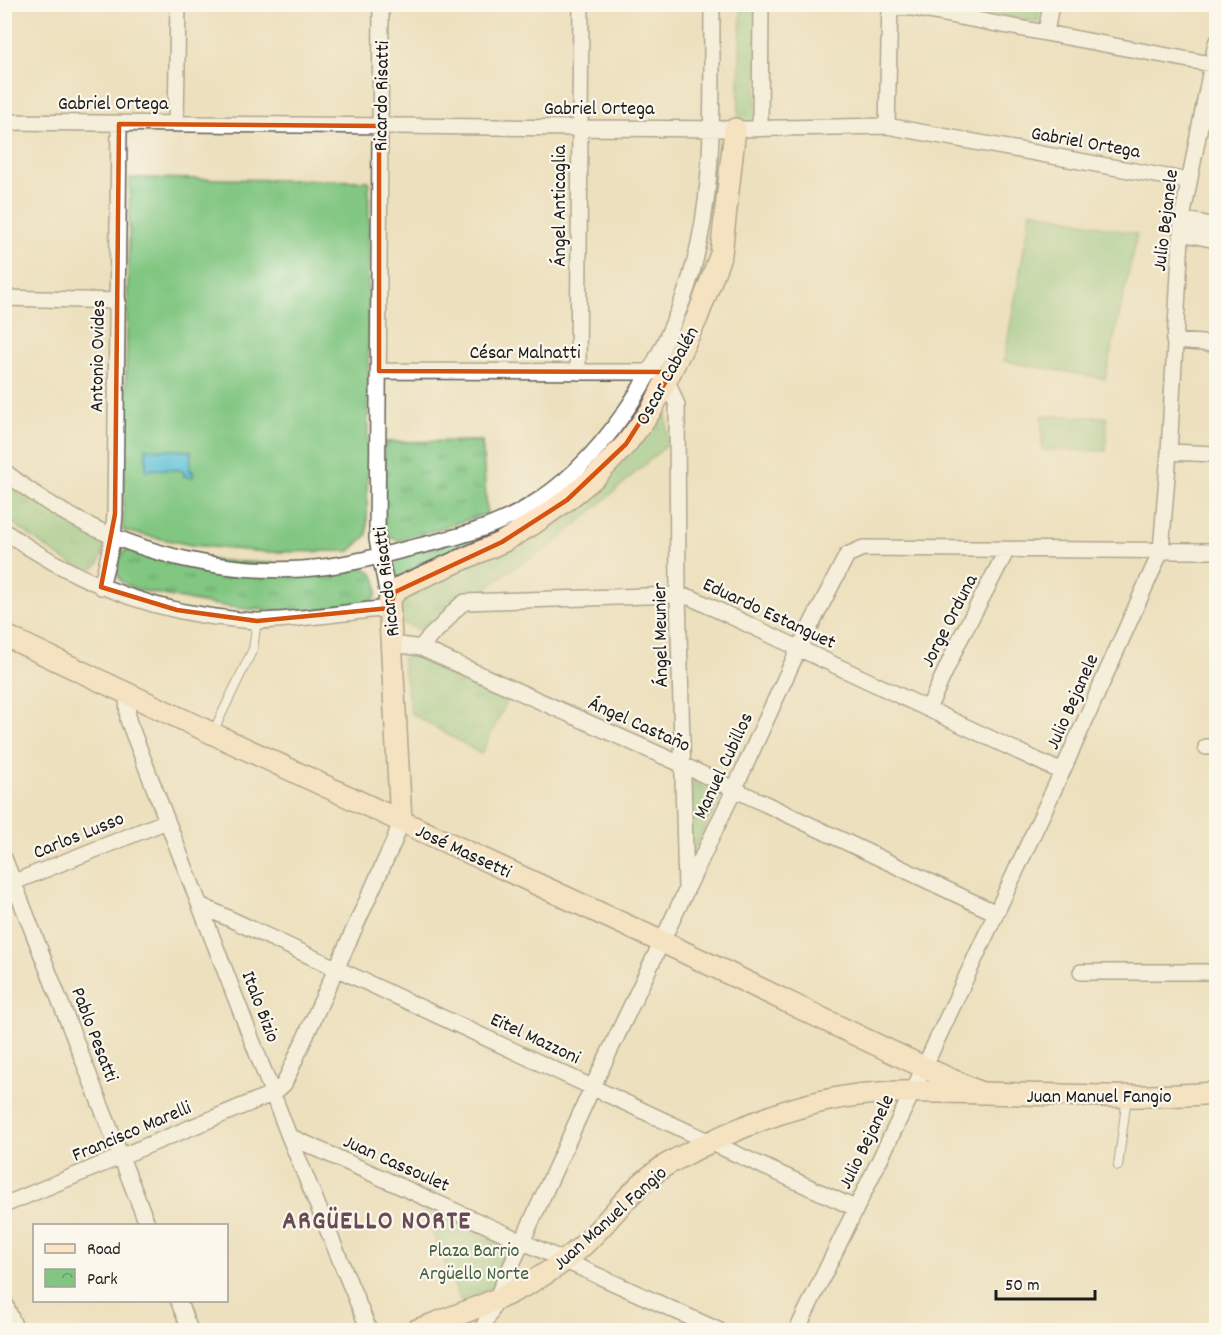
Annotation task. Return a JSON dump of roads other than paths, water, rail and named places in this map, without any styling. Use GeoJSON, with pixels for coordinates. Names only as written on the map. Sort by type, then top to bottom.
{"type":"FeatureCollection","features":[{"type":"Feature","properties":{"kind":"main road","name":"Oscar Cabalén"},"geometry":{"type":"LineString","coordinates":[[390,604],[395,592],[402,586],[502,542],[567,500],[596,476],[626,444],[652,409],[663,375],[697,318],[721,254],[735,129]]}},
{"type":"Feature","properties":{"kind":"main road","name":"Ricardo Risatti"},"geometry":{"type":"LineString","coordinates":[[390,604],[401,821]]}},
{"type":"Feature","properties":{"kind":"main road","name":"José Massetti"},"geometry":{"type":"LineString","coordinates":[[4,635],[662,942],[923,1068]]}},
{"type":"Feature","properties":{"kind":"main road","name":"Juan Manuel Fangio"},"geometry":{"type":"LineString","coordinates":[[923,1068],[981,1093]]}},
{"type":"Feature","properties":{"kind":"main road","name":"Juan Manuel Fangio"},"geometry":{"type":"LineString","coordinates":[[417,1330],[497,1300],[542,1276],[578,1250],[646,1178],[673,1161],[750,1124],[797,1108],[858,1095],[913,1091],[1128,1095],[1216,1094]]}},
{"type":"Feature","properties":{"kind":"street"},"geometry":{"type":"LineString","coordinates":[[176,124],[178,4]]}},
{"type":"Feature","properties":{"kind":"street","name":"Ricardo Risatti"},"geometry":{"type":"LineString","coordinates":[[381,4],[377,538],[390,604]]}},
{"type":"Feature","properties":{"kind":"street","name":"Ángel Anticaglia"},"geometry":{"type":"LineString","coordinates":[[579,372],[581,4]]}},
{"type":"Feature","properties":{"kind":"street"},"geometry":{"type":"LineString","coordinates":[[4,471],[62,510],[113,537],[175,557],[207,564],[243,568],[304,569],[345,564],[478,531],[529,507],[578,468],[663,375],[683,299],[696,262],[706,206],[712,4]]}},
{"type":"Feature","properties":{"kind":"street"},"geometry":{"type":"LineString","coordinates":[[760,128],[761,4]]}},
{"type":"Feature","properties":{"kind":"street"},"geometry":{"type":"LineString","coordinates":[[1046,33],[1051,4]]}},
{"type":"Feature","properties":{"kind":"street"},"geometry":{"type":"LineString","coordinates":[[887,126],[890,6],[912,8],[1214,64]]}},
{"type":"Feature","properties":{"kind":"street","name":"Julio Bejanele"},"geometry":{"type":"LineString","coordinates":[[797,1330],[913,1091],[1062,772],[1161,550],[1169,452],[1181,226],[1214,64],[1216,43]]}},
{"type":"Feature","properties":{"kind":"street","name":"Gabriel Ortega"},"geometry":{"type":"LineString","coordinates":[[4,122],[579,129],[887,126],[1189,181]]}},
{"type":"Feature","properties":{"kind":"street","name":"Antonio Ovides"},"geometry":{"type":"LineString","coordinates":[[101,587],[113,537],[119,124]]}},
{"type":"Feature","properties":{"kind":"street"},"geometry":{"type":"LineString","coordinates":[[1181,226],[1216,226]]}},
{"type":"Feature","properties":{"kind":"street"},"geometry":{"type":"LineString","coordinates":[[1181,226],[1216,240]]}},
{"type":"Feature","properties":{"kind":"street"},"geometry":{"type":"LineString","coordinates":[[4,298],[118,301]]}},
{"type":"Feature","properties":{"kind":"street"},"geometry":{"type":"LineString","coordinates":[[1174,341],[1216,344]]}},
{"type":"Feature","properties":{"kind":"street","name":"César Malnatti"},"geometry":{"type":"LineString","coordinates":[[379,371],[579,372],[663,375]]}},
{"type":"Feature","properties":{"kind":"street","name":"Ángel Meunier"},"geometry":{"type":"LineString","coordinates":[[663,375],[677,405],[678,595],[686,891]]}},
{"type":"Feature","properties":{"kind":"street"},"geometry":{"type":"LineString","coordinates":[[1169,452],[1216,454]]}},
{"type":"Feature","properties":{"kind":"street"},"geometry":{"type":"LineString","coordinates":[[4,531],[37,554],[101,587],[177,610],[257,621],[390,604]]}},
{"type":"Feature","properties":{"kind":"street","name":"Manuel Cubillos"},"geometry":{"type":"LineString","coordinates":[[482,1330],[593,1086],[799,648],[847,555],[863,548],[1216,551]]}},
{"type":"Feature","properties":{"kind":"street","name":"Jorge Orduna"},"geometry":{"type":"LineString","coordinates":[[928,709],[959,641],[1007,550]]}},
{"type":"Feature","properties":{"kind":"street","name":"Eduardo Estanguet"},"geometry":{"type":"LineString","coordinates":[[421,648],[427,638],[459,605],[465,602],[678,595],[692,598],[1062,772]]}},
{"type":"Feature","properties":{"kind":"street","name":"Ángel Castaño"},"geometry":{"type":"LineString","coordinates":[[393,644],[421,648],[683,765],[996,913]]}},
{"type":"Feature","properties":{"kind":"street","name":"Italo Bizio"},"geometry":{"type":"LineString","coordinates":[[127,694],[128,720],[289,1136],[369,1330]]}},
{"type":"Feature","properties":{"kind":"street","name":"Carlos Lusso"},"geometry":{"type":"LineString","coordinates":[[10,884],[167,821]]}},
{"type":"Feature","properties":{"kind":"street","name":"Ricardo Risatti"},"geometry":{"type":"LineString","coordinates":[[274,1093],[284,1084],[401,821]]}},
{"type":"Feature","properties":{"kind":"street","name":"Pablo Pesatti"},"geometry":{"type":"LineString","coordinates":[[4,858],[10,884],[147,1224]]}},
{"type":"Feature","properties":{"kind":"street","name":"Eitel Mazzoni"},"geometry":{"type":"LineString","coordinates":[[200,905],[855,1208]]}},
{"type":"Feature","properties":{"kind":"street"},"geometry":{"type":"LineString","coordinates":[[1081,972],[1216,972]]}},
{"type":"Feature","properties":{"kind":"street","name":"Francisco Marelli"},"geometry":{"type":"LineString","coordinates":[[4,1205],[274,1093]]}},
{"type":"Feature","properties":{"kind":"street","name":"Juan Cassoulet"},"geometry":{"type":"LineString","coordinates":[[289,1136],[718,1330]]}},
{"type":"Feature","properties":{"kind":"street"},"geometry":{"type":"LineString","coordinates":[[4,1301],[16,1330]]}},
{"type":"Feature","properties":{"kind":"street"},"geometry":{"type":"LineString","coordinates":[[179,1302],[190,1330]]}},
{"type":"Feature","properties":{"kind":"lane"},"geometry":{"type":"LineString","coordinates":[[212,733],[253,649],[257,621]]}},
{"type":"Feature","properties":{"kind":"lane"},"geometry":{"type":"LineString","coordinates":[[1118,1166],[1128,1095]]}},
{"type":"Feature","properties":{"kind":"water"},"geometry":{"type":"Polygon","coordinates":[[[146,449],[191,451],[190,471],[193,471],[193,477],[184,476],[183,470],[151,469],[146,471],[146,449]]]}},
{"type":"Feature","properties":{"kind":"district","name":"ARGÜELLO NORTE"},"geometry":{"type":"Point","coordinates":[377,1219]}},
{"type":"Feature","properties":{"kind":"park label","name":"Plaza Barrio Argüello Norte"},"geometry":{"type":"Point","coordinates":[474,1260]}}]}
